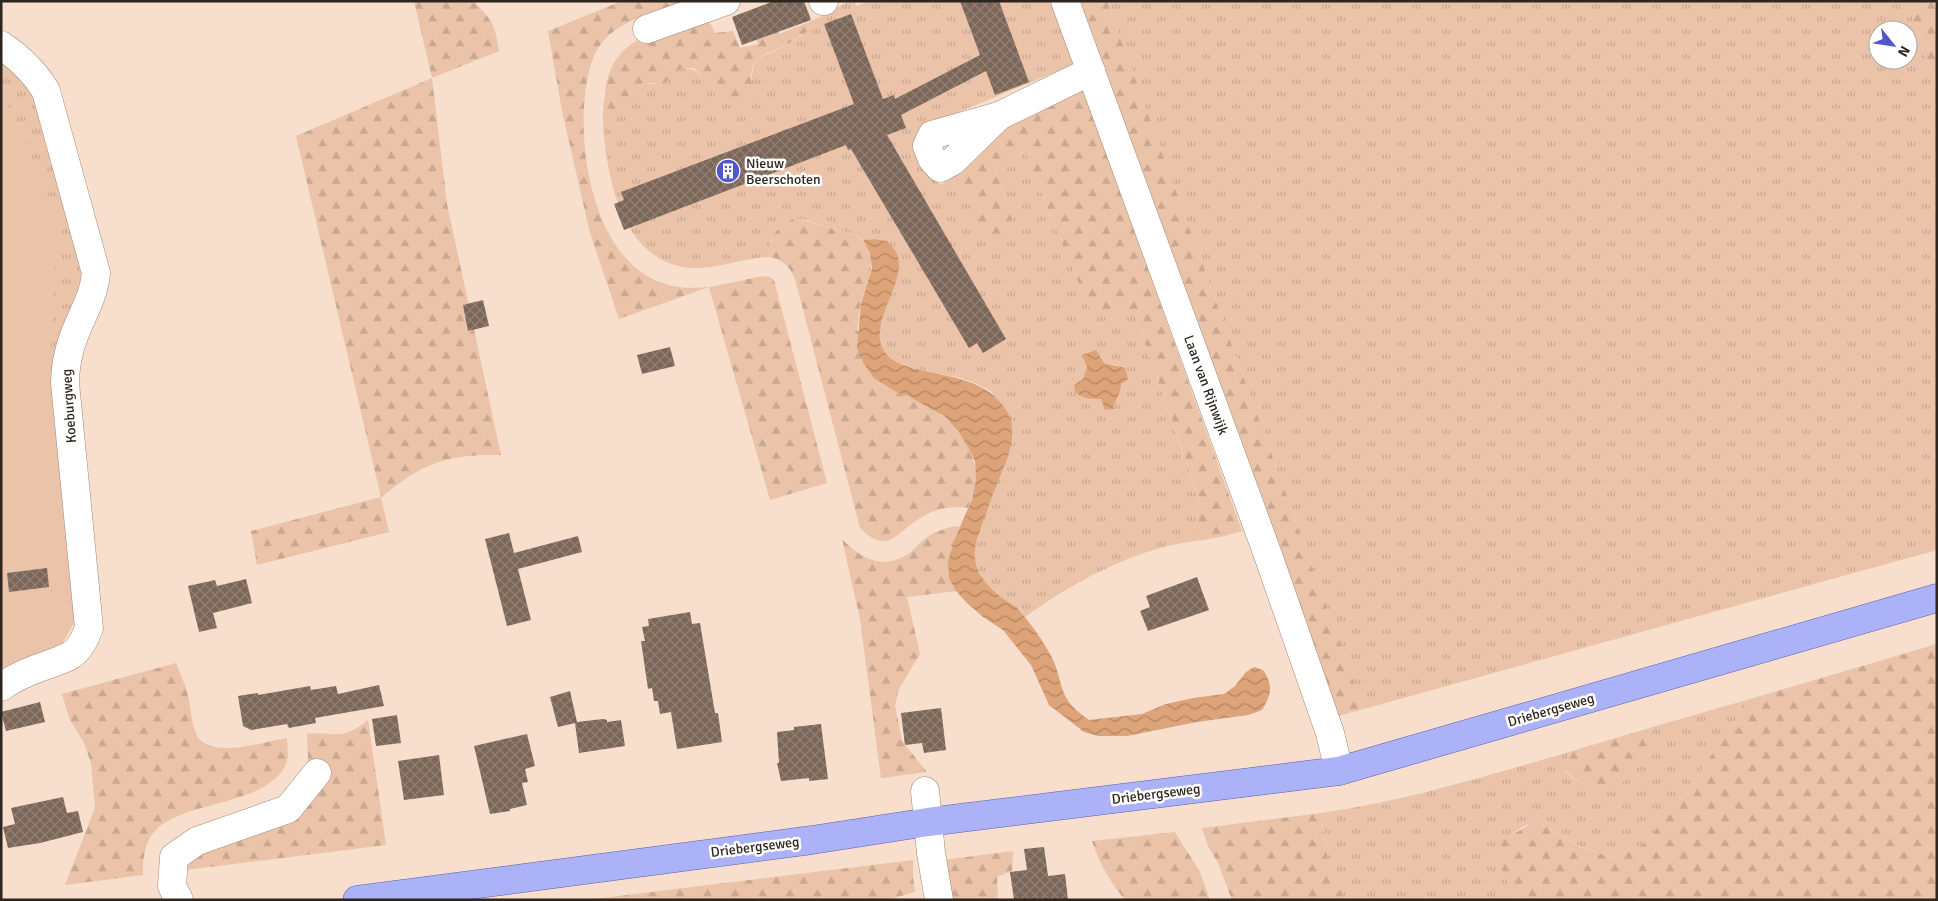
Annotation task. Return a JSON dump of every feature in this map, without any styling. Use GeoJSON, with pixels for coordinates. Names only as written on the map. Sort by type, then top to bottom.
{"type":"FeatureCollection","features":[{"type":"Feature","properties":{"kind":"main road","name":"Driebergseweg"},"geometry":{"type":"LineString","coordinates":[[357,900],[812,840],[928,822],[1339,771],[1937,598]]}},
{"type":"Feature","properties":{"kind":"street"},"geometry":{"type":"LineString","coordinates":[[647,28],[726,1]]}},
{"type":"Feature","properties":{"kind":"street","name":"Laan van Rijnwijk"},"geometry":{"type":"LineString","coordinates":[[1065,1],[1268,555],[1330,733],[1339,771]]}},
{"type":"Feature","properties":{"kind":"street","name":"Koeburgweg"},"geometry":{"type":"LineString","coordinates":[[1,45],[19,57],[37,75],[46,91],[96,273],[95,288],[90,304],[74,335],[65,369],[89,628],[85,639],[76,651],[67,658],[46,665],[1,686]]}},
{"type":"Feature","properties":{"kind":"street"},"geometry":{"type":"LineString","coordinates":[[998,116],[1091,71]]}},
{"type":"Feature","properties":{"kind":"street"},"geometry":{"type":"LineString","coordinates":[[179,900],[172,886],[174,857],[196,841],[288,809],[317,773]]}},
{"type":"Feature","properties":{"kind":"street"},"geometry":{"type":"LineString","coordinates":[[925,791],[931,853],[939,900]]}},
{"type":"Feature","properties":{"kind":"green space"},"geometry":{"type":"Polygon","coordinates":[[[414,1],[473,1],[492,23],[499,51],[432,78],[414,1]]]}},
{"type":"Feature","properties":{"kind":"green space"},"geometry":{"type":"Polygon","coordinates":[[[622,1],[697,1],[648,14],[624,25],[604,40],[593,59],[588,74],[585,96],[585,147],[596,203],[607,230],[621,253],[639,271],[662,283],[688,288],[700,288],[763,276],[774,280],[827,483],[770,500],[709,287],[619,319],[590,233],[562,111],[548,31],[622,1]]]}},
{"type":"Feature","properties":{"kind":"green space"},"geometry":{"type":"Polygon","coordinates":[[[849,1],[855,1],[856,6],[871,1],[1051,1],[1075,64],[947,117],[933,178],[940,185],[958,174],[969,198],[1012,218],[994,164],[1024,151],[1088,306],[1098,312],[1134,312],[1201,505],[1189,542],[1146,552],[1102,570],[1062,592],[1025,617],[1018,608],[992,591],[981,577],[975,562],[975,547],[994,490],[1005,467],[992,392],[964,379],[928,372],[901,364],[882,349],[879,338],[881,323],[899,267],[897,255],[888,241],[863,240],[856,235],[801,219],[771,240],[769,257],[712,267],[693,268],[669,263],[650,252],[635,236],[623,216],[615,194],[609,170],[603,124],[617,114],[635,86],[643,83],[652,84],[673,77],[681,68],[699,73],[710,89],[752,88],[753,69],[758,59],[785,46],[809,31],[814,20],[849,1]],[[1104,363],[1087,367],[1083,379],[1074,385],[1082,397],[1091,400],[1101,399],[1106,410],[1120,390],[1121,385],[1117,365],[1104,363]]]}},
{"type":"Feature","properties":{"kind":"green space"},"geometry":{"type":"Polygon","coordinates":[[[1079,1],[1107,1],[1364,709],[1338,716],[1079,1]]]}},
{"type":"Feature","properties":{"kind":"green space"},"geometry":{"type":"Polygon","coordinates":[[[1107,1],[1907,1],[1913,20],[1868,20],[1868,70],[1918,70],[1918,33],[1937,89],[1937,550],[1364,709],[1107,1]]]}},
{"type":"Feature","properties":{"kind":"green space"},"geometry":{"type":"Polygon","coordinates":[[[1907,1],[1935,1],[1937,89],[1918,33],[1918,20],[1913,20],[1907,1]]]}},
{"type":"Feature","properties":{"kind":"green space"},"geometry":{"type":"Polygon","coordinates":[[[771,16],[779,34],[814,20],[810,31],[757,59],[751,72],[752,96],[745,102],[735,106],[726,102],[710,89],[694,68],[681,68],[664,83],[643,83],[635,86],[617,114],[603,124],[605,93],[610,73],[617,58],[641,38],[708,19],[715,33],[733,31],[740,48],[758,44],[753,23],[771,16]]]}},
{"type":"Feature","properties":{"kind":"green space"},"geometry":{"type":"Polygon","coordinates":[[[1,54],[31,82],[89,263],[69,326],[73,537],[1,166],[1,54]]]}},
{"type":"Feature","properties":{"kind":"green space"},"geometry":{"type":"Polygon","coordinates":[[[432,78],[447,204],[501,455],[466,456],[450,459],[436,463],[409,476],[381,498],[389,532],[257,565],[251,531],[381,497],[296,136],[432,78]]]}},
{"type":"Feature","properties":{"kind":"green space"},"geometry":{"type":"Polygon","coordinates":[[[1082,86],[1242,531],[1221,537],[1189,542],[1201,504],[1134,312],[1098,312],[1088,306],[1024,151],[994,165],[1012,218],[1004,233],[986,237],[958,174],[1007,125],[1082,86]]]}},
{"type":"Feature","properties":{"kind":"green space"},"geometry":{"type":"Polygon","coordinates":[[[1,89],[57,215],[50,366],[79,614],[59,649],[1,671],[1,89]]]}},
{"type":"Feature","properties":{"kind":"green space"},"geometry":{"type":"Polygon","coordinates":[[[795,218],[856,235],[869,251],[871,267],[861,303],[857,330],[898,393],[926,405],[951,424],[961,436],[969,449],[974,463],[976,478],[968,508],[949,508],[930,513],[885,541],[870,536],[860,528],[795,279],[785,264],[778,259],[769,257],[775,233],[788,221],[795,218]]]}},
{"type":"Feature","properties":{"kind":"green space"},"geometry":{"type":"Polygon","coordinates":[[[955,526],[960,527],[954,541],[949,578],[956,591],[907,597],[920,654],[899,689],[895,705],[902,741],[927,772],[881,778],[860,619],[842,539],[863,556],[878,562],[887,562],[905,556],[932,534],[955,526]]]}},
{"type":"Feature","properties":{"kind":"green space"},"geometry":{"type":"Polygon","coordinates":[[[1937,644],[1937,900],[1518,900],[1509,885],[1500,864],[1499,856],[1502,839],[1536,821],[1584,849],[1616,858],[1645,843],[1685,793],[1750,699],[1937,644]]]}},
{"type":"Feature","properties":{"kind":"green space"},"geometry":{"type":"Polygon","coordinates":[[[176,663],[187,692],[195,731],[201,740],[210,746],[236,748],[287,738],[287,761],[278,776],[264,787],[246,795],[185,813],[168,821],[155,831],[146,846],[143,875],[65,885],[95,808],[91,763],[84,743],[69,718],[62,694],[176,663]]]}},
{"type":"Feature","properties":{"kind":"green space"},"geometry":{"type":"Polygon","coordinates":[[[1750,699],[1685,793],[1645,843],[1616,858],[1585,849],[1536,821],[1522,827],[1506,839],[1512,889],[1518,900],[1347,900],[1335,880],[1328,859],[1321,813],[1415,795],[1569,752],[1565,772],[1592,790],[1648,757],[1656,726],[1750,699]]]}},
{"type":"Feature","properties":{"kind":"green space"},"geometry":{"type":"Polygon","coordinates":[[[368,720],[386,845],[169,872],[288,796],[305,770],[308,759],[307,734],[344,733],[359,727],[368,720]]]}},
{"type":"Feature","properties":{"kind":"green space"},"geometry":{"type":"Polygon","coordinates":[[[1656,726],[1648,757],[1618,787],[1592,790],[1565,771],[1569,752],[1656,726]]]}},
{"type":"Feature","properties":{"kind":"green space"},"geometry":{"type":"Polygon","coordinates":[[[1321,813],[1331,870],[1347,900],[1232,900],[1202,828],[1321,813]]]}},
{"type":"Feature","properties":{"kind":"green space"},"geometry":{"type":"Polygon","coordinates":[[[1175,832],[1200,872],[1210,900],[1125,900],[1106,872],[1092,841],[1175,832]]]}},
{"type":"Feature","properties":{"kind":"green space"},"geometry":{"type":"Polygon","coordinates":[[[1013,851],[1012,871],[997,877],[998,900],[951,900],[943,860],[1013,851]]]}},
{"type":"Feature","properties":{"kind":"green space"},"geometry":{"type":"Polygon","coordinates":[[[913,860],[915,892],[887,900],[586,900],[913,860]]]}},
{"type":"Feature","properties":{"kind":"water"},"geometry":{"type":"Polygon","coordinates":[[[863,240],[887,241],[892,246],[897,255],[899,267],[897,279],[880,329],[880,341],[884,351],[893,360],[905,366],[955,378],[986,390],[999,401],[1010,417],[1012,429],[1011,447],[977,541],[975,550],[976,565],[987,584],[1018,608],[1046,647],[1071,705],[1089,720],[1142,714],[1166,704],[1224,694],[1235,686],[1246,672],[1254,667],[1263,670],[1270,686],[1268,700],[1262,710],[1248,715],[1197,722],[1127,736],[1098,736],[1084,732],[1049,705],[1031,665],[1003,630],[983,617],[966,602],[956,591],[949,578],[948,561],[954,541],[972,499],[976,480],[975,461],[968,447],[959,432],[944,416],[908,396],[898,393],[874,378],[864,364],[857,348],[861,304],[872,268],[870,253],[863,240]]]}},
{"type":"Feature","properties":{"kind":"water"},"geometry":{"type":"Polygon","coordinates":[[[1096,350],[1104,363],[1125,368],[1128,379],[1121,384],[1113,409],[1105,410],[1101,399],[1087,398],[1075,392],[1074,385],[1083,379],[1087,367],[1082,355],[1096,350]]]}},
{"type":"Feature","properties":{"kind":"building"},"geometry":{"type":"Polygon","coordinates":[[[774,1],[804,1],[811,20],[742,45],[732,17],[774,1]]]}},
{"type":"Feature","properties":{"kind":"building","name":"Nieuw Beerschoten"},"geometry":{"type":"Polygon","coordinates":[[[960,1],[999,1],[1029,82],[995,95],[986,71],[901,115],[906,128],[887,135],[1006,339],[983,353],[977,343],[969,348],[851,149],[848,150],[846,145],[624,230],[614,204],[624,200],[621,192],[854,104],[824,24],[851,14],[883,99],[894,95],[895,99],[980,55],[960,1]]]}},
{"type":"Feature","properties":{"kind":"building"},"geometry":{"type":"Polygon","coordinates":[[[483,300],[489,326],[468,331],[463,305],[483,300]]]}},
{"type":"Feature","properties":{"kind":"building"},"geometry":{"type":"Polygon","coordinates":[[[670,347],[675,366],[642,374],[637,355],[670,347]]]}},
{"type":"Feature","properties":{"kind":"building"},"geometry":{"type":"Polygon","coordinates":[[[509,533],[514,553],[578,536],[582,552],[518,569],[531,620],[507,626],[485,539],[509,533]]]}},
{"type":"Feature","properties":{"kind":"building"},"geometry":{"type":"Polygon","coordinates":[[[47,568],[49,587],[9,592],[7,573],[47,568]]]}},
{"type":"Feature","properties":{"kind":"building"},"geometry":{"type":"Polygon","coordinates":[[[1197,577],[1209,610],[1148,631],[1140,611],[1150,607],[1146,596],[1197,577]]]}},
{"type":"Feature","properties":{"kind":"building"},"geometry":{"type":"Polygon","coordinates":[[[246,579],[252,603],[213,613],[217,628],[199,632],[188,586],[215,580],[217,586],[246,579]]]}},
{"type":"Feature","properties":{"kind":"building"},"geometry":{"type":"Polygon","coordinates":[[[690,612],[692,624],[700,623],[715,713],[718,713],[722,742],[677,749],[671,712],[660,714],[658,701],[654,701],[652,688],[648,689],[641,641],[645,641],[642,627],[649,626],[648,619],[690,612]]]}},
{"type":"Feature","properties":{"kind":"building"},"geometry":{"type":"Polygon","coordinates":[[[379,685],[384,706],[315,718],[316,723],[289,728],[287,724],[251,730],[243,726],[238,696],[258,693],[258,695],[310,686],[311,690],[336,686],[338,694],[379,685]]]}},
{"type":"Feature","properties":{"kind":"building"},"geometry":{"type":"Polygon","coordinates":[[[570,691],[577,722],[603,719],[607,720],[607,722],[621,720],[625,746],[579,753],[575,723],[558,727],[550,697],[570,691]]]}},
{"type":"Feature","properties":{"kind":"building"},"geometry":{"type":"Polygon","coordinates":[[[40,702],[45,722],[6,731],[1,712],[40,702]]]}},
{"type":"Feature","properties":{"kind":"building"},"geometry":{"type":"Polygon","coordinates":[[[941,708],[946,750],[924,753],[922,743],[905,745],[901,713],[941,708]]]}},
{"type":"Feature","properties":{"kind":"building"},"geometry":{"type":"Polygon","coordinates":[[[397,715],[401,743],[376,746],[372,719],[397,715]]]}},
{"type":"Feature","properties":{"kind":"building"},"geometry":{"type":"Polygon","coordinates":[[[821,724],[828,779],[809,781],[809,778],[781,781],[777,763],[779,763],[777,732],[794,730],[794,727],[821,724]]]}},
{"type":"Feature","properties":{"kind":"building"},"geometry":{"type":"Polygon","coordinates":[[[527,734],[535,766],[525,769],[528,782],[522,783],[527,805],[510,809],[510,811],[490,814],[474,746],[527,734]]]}},
{"type":"Feature","properties":{"kind":"building"},"geometry":{"type":"Polygon","coordinates":[[[439,755],[444,795],[404,800],[398,761],[439,755]]]}},
{"type":"Feature","properties":{"kind":"building"},"geometry":{"type":"Polygon","coordinates":[[[63,797],[67,813],[78,811],[83,832],[40,843],[8,848],[3,827],[15,824],[11,808],[63,797]]]}},
{"type":"Feature","properties":{"kind":"building"},"geometry":{"type":"Polygon","coordinates":[[[1044,847],[1048,876],[1065,874],[1068,900],[1014,900],[1010,872],[1027,870],[1024,849],[1044,847]]]}},
{"type":"Feature","properties":{"kind":"place","name":"Nieuw Beerschoten"},"geometry":{"type":"Point","coordinates":[728,171]}}]}
